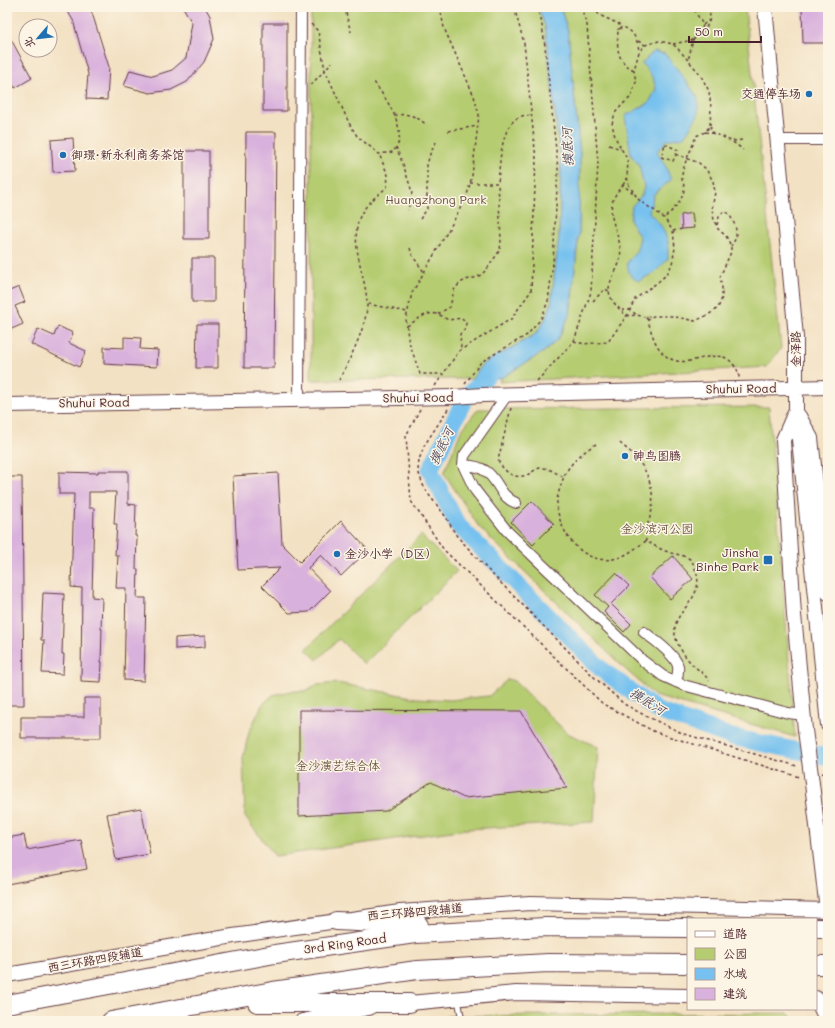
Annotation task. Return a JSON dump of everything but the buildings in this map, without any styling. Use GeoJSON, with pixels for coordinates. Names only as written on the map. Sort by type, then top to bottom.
{"type":"FeatureCollection","features":[{"type":"Feature","properties":{"kind":"highway"},"geometry":{"type":"LineString","coordinates":[[336,921],[496,930]]}},
{"type":"Feature","properties":{"kind":"highway","name":"3rd Ring Road"},"geometry":{"type":"LineString","coordinates":[[7,1004],[275,954],[415,934],[545,927],[687,928]]}},
{"type":"Feature","properties":{"kind":"highway"},"geometry":{"type":"LineString","coordinates":[[817,928],[828,928]]}},
{"type":"Feature","properties":{"kind":"highway"},"geometry":{"type":"LineString","coordinates":[[111,1021],[274,991],[417,970],[548,963],[687,964]]}},
{"type":"Feature","properties":{"kind":"highway"},"geometry":{"type":"LineString","coordinates":[[817,965],[828,965]]}},
{"type":"Feature","properties":{"kind":"highway"},"geometry":{"type":"LineString","coordinates":[[210,1003],[410,1003]]}},
{"type":"Feature","properties":{"kind":"street"},"geometry":{"type":"LineString","coordinates":[[299,400],[301,7]]}},
{"type":"Feature","properties":{"kind":"street","name":"金泽路"},"geometry":{"type":"LineString","coordinates":[[765,7],[796,337],[796,410],[828,725]]}},
{"type":"Feature","properties":{"kind":"street"},"geometry":{"type":"LineString","coordinates":[[778,140],[828,140]]}},
{"type":"Feature","properties":{"kind":"street","name":"Shuhui Road"},"geometry":{"type":"LineString","coordinates":[[7,405],[426,398],[516,394],[828,387]]}},
{"type":"Feature","properties":{"kind":"street"},"geometry":{"type":"LineString","coordinates":[[516,394],[464,456],[463,466],[475,490],[507,531],[643,662],[664,676],[676,682],[709,693],[788,713],[804,715]]}},
{"type":"Feature","properties":{"kind":"street"},"geometry":{"type":"LineString","coordinates":[[796,410],[812,438],[828,593]]}},
{"type":"Feature","properties":{"kind":"street"},"geometry":{"type":"LineString","coordinates":[[796,410],[783,440],[794,616],[805,730],[828,910]]}},
{"type":"Feature","properties":{"kind":"street"},"geometry":{"type":"LineString","coordinates":[[463,466],[472,466],[491,474],[510,501],[516,503]]}},
{"type":"Feature","properties":{"kind":"street"},"geometry":{"type":"LineString","coordinates":[[644,632],[673,657],[678,666],[676,682]]}},
{"type":"Feature","properties":{"kind":"street","name":"西三环路四段辅道"},"geometry":{"type":"LineString","coordinates":[[7,975],[233,936],[400,912],[530,903],[828,910]]}},
{"type":"Feature","properties":{"kind":"street"},"geometry":{"type":"LineString","coordinates":[[302,1021],[388,1005],[516,993],[687,996]]}},
{"type":"Feature","properties":{"kind":"street"},"geometry":{"type":"LineString","coordinates":[[817,998],[828,998]]}},
{"type":"Feature","properties":{"kind":"street"},"geometry":{"type":"LineString","coordinates":[[817,1000],[826,1021]]}},
{"type":"Feature","properties":{"kind":"lane"},"geometry":{"type":"LineString","coordinates":[[457,998],[462,1021]]}},
{"type":"Feature","properties":{"kind":"path"},"geometry":{"type":"LineString","coordinates":[[345,7],[351,32]]}},
{"type":"Feature","properties":{"kind":"path"},"geometry":{"type":"LineString","coordinates":[[440,7],[444,28],[474,96],[478,115],[478,126],[467,195],[412,293],[408,312],[408,339],[420,374],[443,374]]}},
{"type":"Feature","properties":{"kind":"path"},"geometry":{"type":"LineString","coordinates":[[514,7],[524,43],[536,159],[531,292],[511,319],[459,351],[426,398],[406,436],[411,501],[444,550],[603,704],[655,732],[811,774],[828,775]]}},
{"type":"Feature","properties":{"kind":"path"},"geometry":{"type":"LineString","coordinates":[[536,7],[541,19],[545,46],[558,169],[553,263],[548,301],[541,319],[527,335],[481,362],[424,446],[419,460],[418,472],[429,495],[446,517],[456,535],[489,571],[594,677],[624,704],[684,734],[811,774]]}},
{"type":"Feature","properties":{"kind":"path"},"geometry":{"type":"LineString","coordinates":[[563,477],[548,469],[539,468],[523,477],[518,477],[510,474],[501,466],[498,460],[516,394],[574,341],[591,292],[598,163],[587,25],[581,7]]}},
{"type":"Feature","properties":{"kind":"path"},"geometry":{"type":"LineString","coordinates":[[594,7],[599,15],[627,28],[638,41],[645,45]]}},
{"type":"Feature","properties":{"kind":"path"},"geometry":{"type":"LineString","coordinates":[[639,52],[645,45],[659,41],[673,44],[693,40],[709,26],[710,13],[708,7]]}},
{"type":"Feature","properties":{"kind":"path"},"geometry":{"type":"LineString","coordinates":[[682,10],[687,9],[695,11],[703,25]]}},
{"type":"Feature","properties":{"kind":"path"},"geometry":{"type":"LineString","coordinates":[[301,20],[311,24],[318,31],[325,70],[340,106],[357,136],[379,154],[388,175],[387,187],[368,206],[359,218],[356,231],[358,259],[368,304],[357,344],[339,380]]}},
{"type":"Feature","properties":{"kind":"path"},"geometry":{"type":"LineString","coordinates":[[701,33],[703,25],[709,20]]}},
{"type":"Feature","properties":{"kind":"path"},"geometry":{"type":"LineString","coordinates":[[619,24],[617,45],[618,54],[628,67],[634,70]]}},
{"type":"Feature","properties":{"kind":"path"},"geometry":{"type":"LineString","coordinates":[[618,30],[622,27]]}},
{"type":"Feature","properties":{"kind":"path"},"geometry":{"type":"LineString","coordinates":[[688,61],[693,40]]}},
{"type":"Feature","properties":{"kind":"path"},"geometry":{"type":"LineString","coordinates":[[574,341],[584,344],[608,342],[636,299],[667,274],[672,264],[675,248],[673,231],[664,218],[638,199],[629,186],[627,177],[628,161],[615,137],[612,124],[615,113],[631,97],[636,82],[634,70],[639,52],[638,41]]}},
{"type":"Feature","properties":{"kind":"path"},"geometry":{"type":"LineString","coordinates":[[673,44],[682,52],[700,74],[709,91],[711,107],[710,126],[713,133]]}},
{"type":"Feature","properties":{"kind":"path"},"geometry":{"type":"LineString","coordinates":[[301,94],[332,62]]}},
{"type":"Feature","properties":{"kind":"path"},"geometry":{"type":"LineString","coordinates":[[374,82],[394,116],[399,130],[399,142],[393,152],[379,154]]}},
{"type":"Feature","properties":{"kind":"path"},"geometry":{"type":"LineString","coordinates":[[394,116],[404,114],[412,115],[427,125]]}},
{"type":"Feature","properties":{"kind":"path"},"geometry":{"type":"LineString","coordinates":[[438,314],[450,307],[454,290],[459,284],[465,280],[481,275],[500,250],[501,240],[498,183],[502,145],[512,122],[521,116],[532,116]]}},
{"type":"Feature","properties":{"kind":"path"},"geometry":{"type":"LineString","coordinates":[[448,131],[478,126]]}},
{"type":"Feature","properties":{"kind":"path"},"geometry":{"type":"LineString","coordinates":[[664,218],[673,211],[683,194],[684,188],[682,175],[696,136],[705,132],[710,126]]}},
{"type":"Feature","properties":{"kind":"path"},"geometry":{"type":"LineString","coordinates":[[705,132],[713,133],[733,141],[743,150]]}},
{"type":"Feature","properties":{"kind":"path"},"geometry":{"type":"LineString","coordinates":[[733,141],[744,140]]}},
{"type":"Feature","properties":{"kind":"path"},"geometry":{"type":"LineString","coordinates":[[420,219],[427,209],[427,165],[430,154],[436,142]]}},
{"type":"Feature","properties":{"kind":"path"},"geometry":{"type":"LineString","coordinates":[[609,144],[622,150]]}},
{"type":"Feature","properties":{"kind":"path"},"geometry":{"type":"LineString","coordinates":[[665,144],[678,150],[676,154],[673,160],[661,157],[665,144]]}},
{"type":"Feature","properties":{"kind":"path"},"geometry":{"type":"LineString","coordinates":[[396,147],[412,192],[408,210]]}},
{"type":"Feature","properties":{"kind":"path"},"geometry":{"type":"LineString","coordinates":[[626,316],[671,316],[695,321],[718,308],[722,298],[720,277],[731,252],[731,246],[726,236],[718,229],[712,209],[715,192],[712,181],[706,169],[698,163],[676,154]]}},
{"type":"Feature","properties":{"kind":"path"},"geometry":{"type":"LineString","coordinates":[[627,177],[610,209],[620,249],[620,261],[608,288],[612,301],[617,308],[622,310],[630,310],[637,315]]}},
{"type":"Feature","properties":{"kind":"path"},"geometry":{"type":"LineString","coordinates":[[470,183],[498,183]]}},
{"type":"Feature","properties":{"kind":"path"},"geometry":{"type":"LineString","coordinates":[[623,185],[635,195]]}},
{"type":"Feature","properties":{"kind":"path"},"geometry":{"type":"LineString","coordinates":[[717,226],[719,217],[723,212],[728,213],[734,222],[736,231],[736,240],[731,246]]}},
{"type":"Feature","properties":{"kind":"path"},"geometry":{"type":"LineString","coordinates":[[673,231],[682,229]]}},
{"type":"Feature","properties":{"kind":"path"},"geometry":{"type":"LineString","coordinates":[[410,248],[412,255],[424,272]]}},
{"type":"Feature","properties":{"kind":"path"},"geometry":{"type":"LineString","coordinates":[[593,301],[611,283]]}},
{"type":"Feature","properties":{"kind":"path"},"geometry":{"type":"LineString","coordinates":[[605,289],[609,291]]}},
{"type":"Feature","properties":{"kind":"path"},"geometry":{"type":"LineString","coordinates":[[368,304],[408,312]]}},
{"type":"Feature","properties":{"kind":"path"},"geometry":{"type":"LineString","coordinates":[[622,310],[626,316]]}},
{"type":"Feature","properties":{"kind":"path"},"geometry":{"type":"LineString","coordinates":[[407,326],[428,314],[435,312],[448,320],[462,318],[466,323],[465,329],[460,334],[462,349]]}},
{"type":"Feature","properties":{"kind":"path"},"geometry":{"type":"LineString","coordinates":[[648,320],[653,316]]}},
{"type":"Feature","properties":{"kind":"path"},"geometry":{"type":"LineString","coordinates":[[645,317],[648,320],[652,336],[657,347],[667,356],[676,361],[690,362],[712,356],[722,357],[732,362],[738,372],[740,382]]}},
{"type":"Feature","properties":{"kind":"path"},"geometry":{"type":"LineString","coordinates":[[620,443],[636,457],[646,471],[653,500],[651,513],[644,534],[646,541],[669,553],[680,555],[691,560],[695,568],[698,582],[696,592],[674,624],[675,636],[682,651],[706,676],[711,684],[709,693]]}},
{"type":"Feature","properties":{"kind":"path"},"geometry":{"type":"LineString","coordinates":[[596,444],[582,452],[563,477],[557,499],[563,528],[570,541],[582,552],[596,558],[614,559],[628,554],[646,541]]}},
{"type":"Feature","properties":{"kind":"green space","name":"Huangzhong Park"},"geometry":{"type":"Polygon","coordinates":[[[311,7],[538,7],[545,26],[561,165],[559,235],[551,305],[546,318],[536,334],[483,364],[472,379],[311,380],[311,7]]]}},
{"type":"Feature","properties":{"kind":"green space"},"geometry":{"type":"Polygon","coordinates":[[[560,7],[745,7],[781,348],[767,367],[499,382],[501,378],[545,351],[558,339],[570,314],[579,232],[580,154],[568,31],[560,7]]]}},
{"type":"Feature","properties":{"kind":"green space","name":"金沙滨河公园"},"geometry":{"type":"Polygon","coordinates":[[[769,407],[795,737],[655,696],[625,669],[479,527],[444,473],[461,431],[478,409],[769,407]]]}},
{"type":"Feature","properties":{"kind":"green space"},"geometry":{"type":"Polygon","coordinates":[[[421,535],[457,571],[364,664],[339,639],[317,660],[306,649],[421,535]]]}},
{"type":"Feature","properties":{"kind":"green space","name":"金沙演艺综合体"},"geometry":{"type":"Polygon","coordinates":[[[508,679],[514,681],[567,733],[598,747],[594,822],[466,829],[275,856],[245,817],[243,758],[249,732],[262,705],[273,695],[291,691],[307,691],[317,685],[337,683],[417,698],[450,700],[489,696],[508,679]]]}},
{"type":"Feature","properties":{"kind":"green space"},"geometry":{"type":"Polygon","coordinates":[[[788,1013],[796,1021],[448,1021],[447,1016],[788,1013]]]}},
{"type":"Feature","properties":{"kind":"water"},"geometry":{"type":"Polygon","coordinates":[[[538,7],[560,7],[568,31],[580,154],[579,232],[570,314],[558,339],[545,351],[501,378],[472,379],[483,364],[536,334],[546,318],[551,305],[559,235],[561,165],[545,26],[538,7]]]}},
{"type":"Feature","properties":{"kind":"water"},"geometry":{"type":"Polygon","coordinates":[[[654,51],[665,54],[698,98],[698,115],[684,137],[667,140],[657,152],[666,167],[671,180],[654,194],[649,212],[662,227],[668,241],[668,259],[655,272],[639,281],[633,278],[630,274],[627,263],[636,252],[640,238],[630,220],[632,206],[642,195],[644,187],[639,165],[631,155],[625,116],[649,103],[656,89],[653,78],[642,63],[654,51]]]}},
{"type":"Feature","properties":{"kind":"waterway","name":"摸底河"},"geometry":{"type":"LineString","coordinates":[[500,363],[465,398],[430,470],[457,524],[601,669],[658,711],[732,737],[828,757]]}},
{"type":"Feature","properties":{"kind":"place","name":"交通停车场"},"geometry":{"type":"Point","coordinates":[809,94]}},
{"type":"Feature","properties":{"kind":"place","name":"御璟·新永利商务茶馆"},"geometry":{"type":"Point","coordinates":[63,155]}},
{"type":"Feature","properties":{"kind":"place","name":"神鸟图腾"},"geometry":{"type":"Point","coordinates":[625,456]}},
{"type":"Feature","properties":{"kind":"place","name":"金沙小学（D区）"},"geometry":{"type":"Point","coordinates":[337,554]}},
{"type":"Feature","properties":{"kind":"place","name":"Jinsha Binhe Park"},"geometry":{"type":"Point","coordinates":[768,560]}}]}
